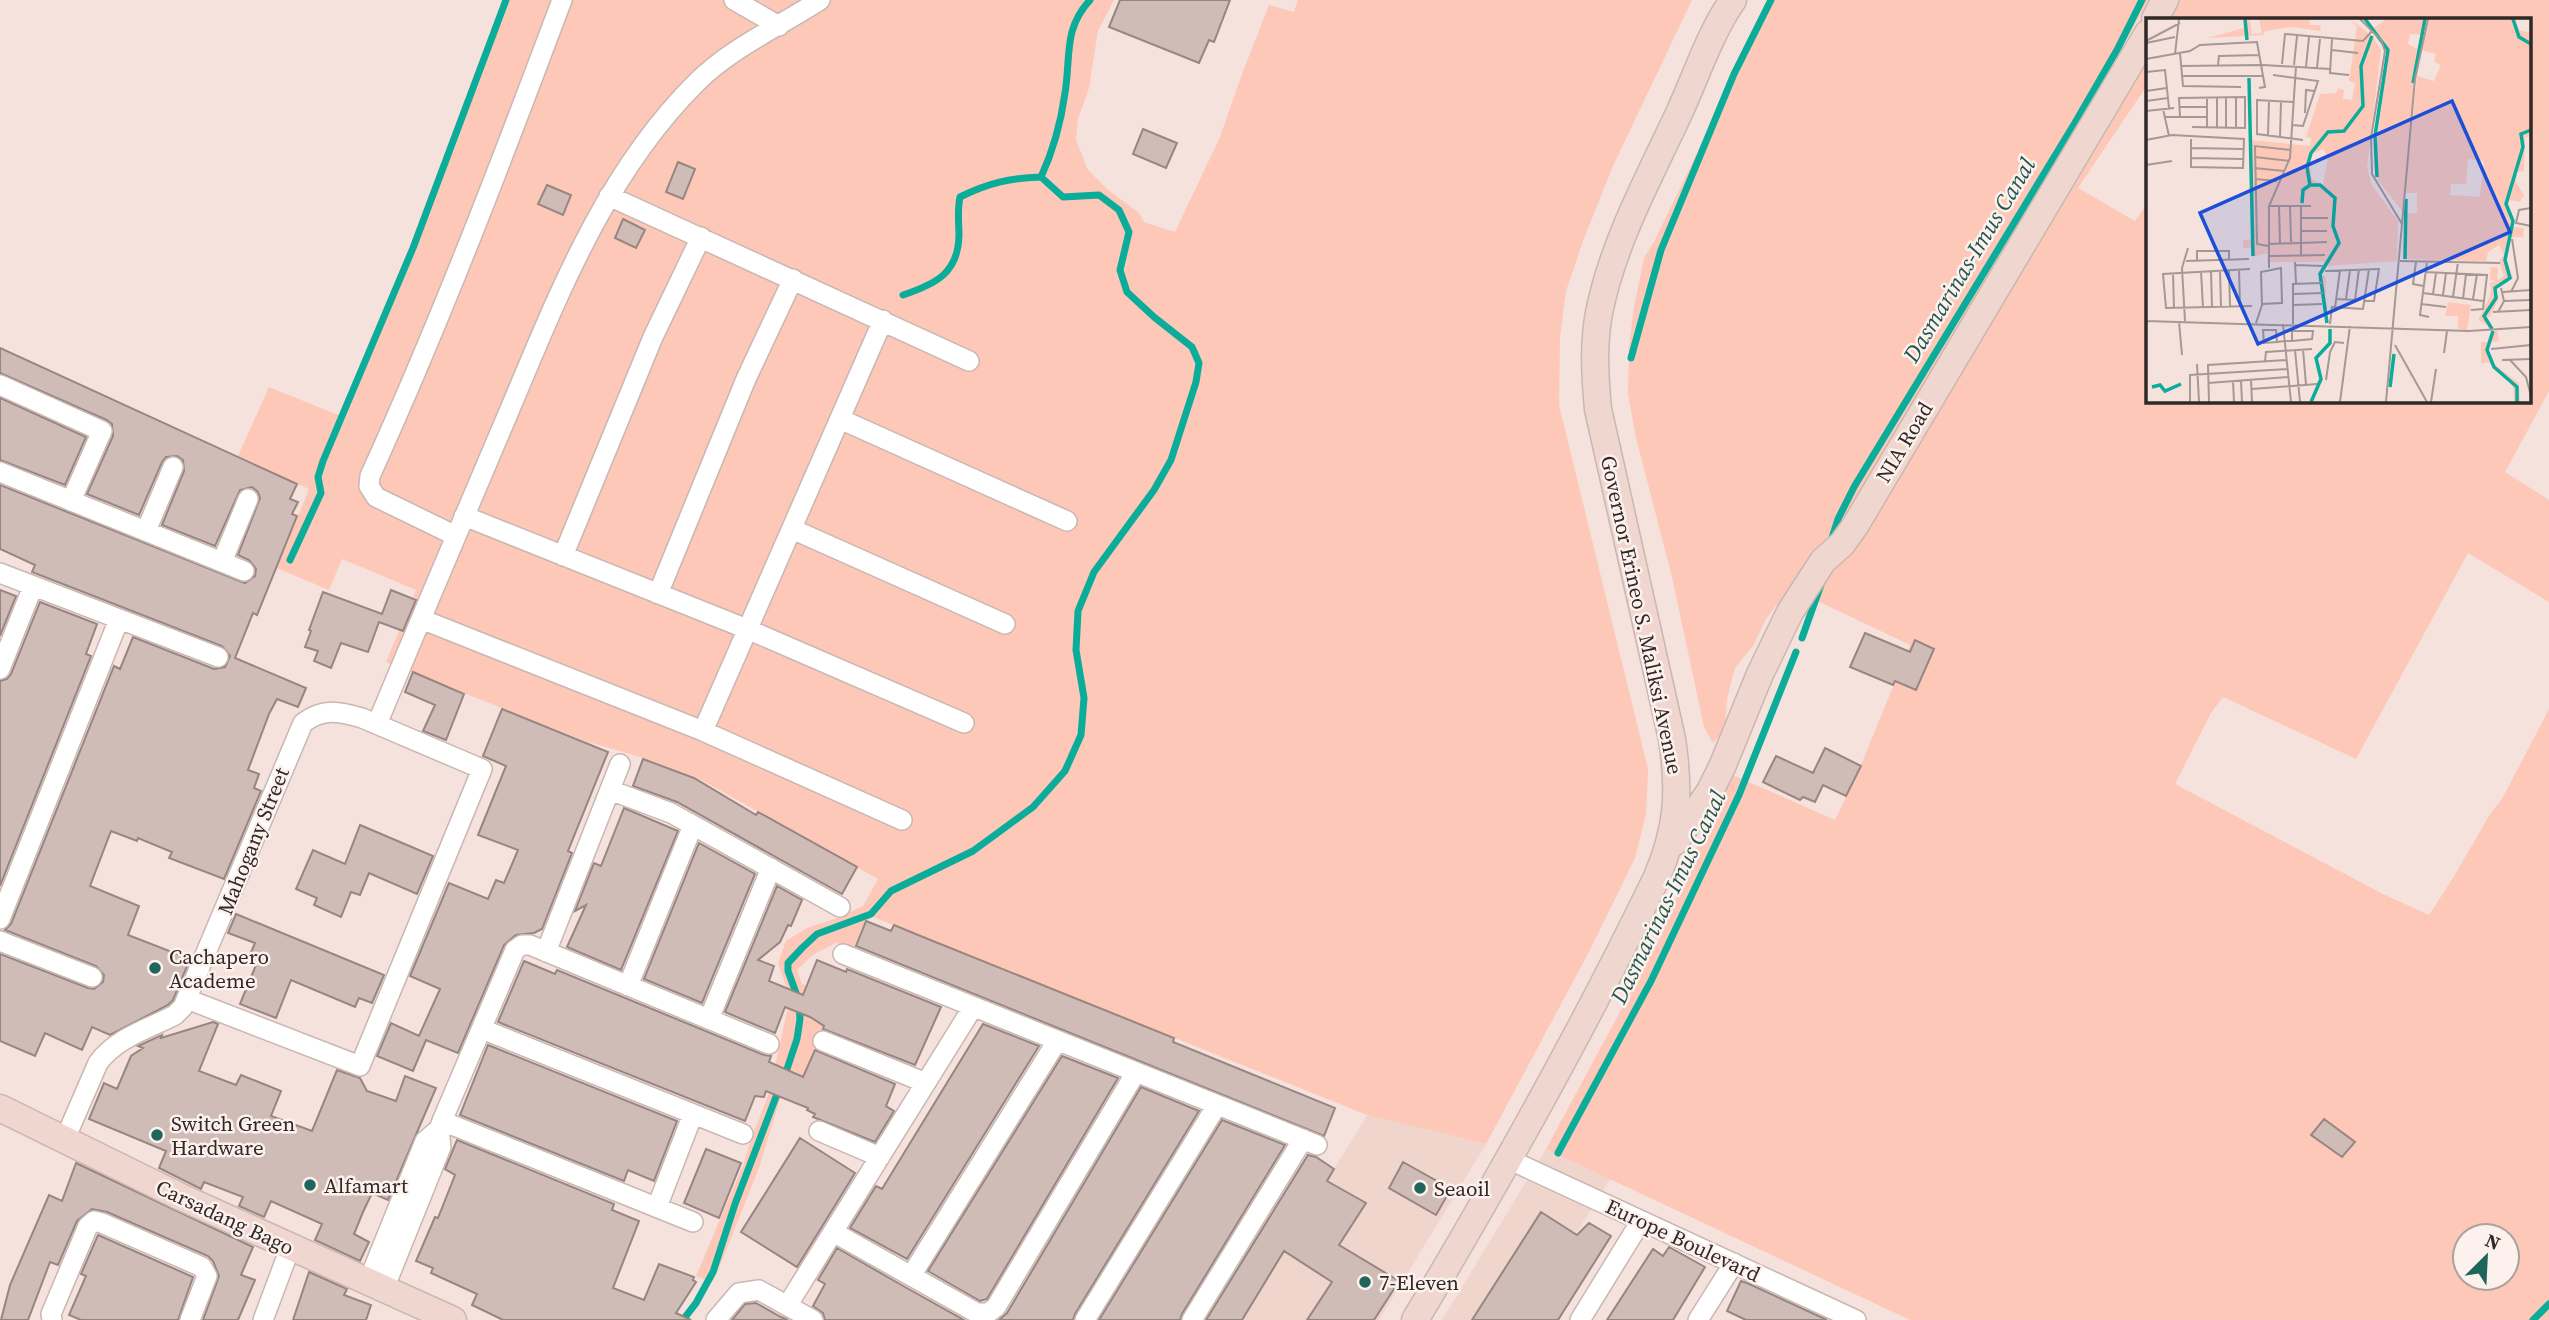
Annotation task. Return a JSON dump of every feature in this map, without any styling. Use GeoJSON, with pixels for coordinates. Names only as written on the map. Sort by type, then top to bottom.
{"type":"FeatureCollection","features":[{"type":"Feature","properties":{"kind":"street"},"geometry":{"type":"LineString","coordinates":[[456,536],[376,497],[369,486],[369,475],[418,366],[509,142],[562,0]]}},
{"type":"Feature","properties":{"kind":"street"},"geometry":{"type":"LineString","coordinates":[[734,0],[779,26]]}},
{"type":"Feature","properties":{"kind":"street"},"geometry":{"type":"LineString","coordinates":[[187,999],[360,1066],[482,769],[377,724],[559,293],[609,196],[638,150],[699,80],[740,50],[820,0]]}},
{"type":"Feature","properties":{"kind":"street","name":"Governor Erineo S. Maliksi Avenue"},"geometry":{"type":"LineString","coordinates":[[1415,1320],[1510,1160],[1622,951],[1668,853],[1677,802],[1677,775],[1672,739],[1598,409],[1595,344],[1607,283],[1626,229],[1715,33],[1733,0]]}},
{"type":"Feature","properties":{"kind":"street"},"geometry":{"type":"LineString","coordinates":[[2156,18],[2165,0]]}},
{"type":"Feature","properties":{"kind":"street","name":"NIA Road"},"geometry":{"type":"LineString","coordinates":[[1668,853],[1710,791],[1777,637],[1802,592],[1823,561],[1842,544],[1855,526],[2146,36]]}},
{"type":"Feature","properties":{"kind":"street"},"geometry":{"type":"LineString","coordinates":[[609,196],[969,361]]}},
{"type":"Feature","properties":{"kind":"street"},"geometry":{"type":"LineString","coordinates":[[563,556],[653,337],[701,237]]}},
{"type":"Feature","properties":{"kind":"street"},"geometry":{"type":"LineString","coordinates":[[658,594],[746,379],[793,279]]}},
{"type":"Feature","properties":{"kind":"street"},"geometry":{"type":"LineString","coordinates":[[703,731],[883,320]]}},
{"type":"Feature","properties":{"kind":"street"},"geometry":{"type":"LineString","coordinates":[[0,385],[102,431],[71,501]]}},
{"type":"Feature","properties":{"kind":"street"},"geometry":{"type":"LineString","coordinates":[[840,419],[1067,521]]}},
{"type":"Feature","properties":{"kind":"street"},"geometry":{"type":"LineString","coordinates":[[146,531],[173,467]]}},
{"type":"Feature","properties":{"kind":"street"},"geometry":{"type":"LineString","coordinates":[[0,472],[244,571]]}},
{"type":"Feature","properties":{"kind":"street"},"geometry":{"type":"LineString","coordinates":[[222,562],[248,499]]}},
{"type":"Feature","properties":{"kind":"street"},"geometry":{"type":"LineString","coordinates":[[464,516],[747,629],[964,723]]}},
{"type":"Feature","properties":{"kind":"street"},"geometry":{"type":"LineString","coordinates":[[792,528],[1005,624]]}},
{"type":"Feature","properties":{"kind":"street"},"geometry":{"type":"LineString","coordinates":[[0,573],[218,657]]}},
{"type":"Feature","properties":{"kind":"street"},"geometry":{"type":"LineString","coordinates":[[0,669],[33,586]]}},
{"type":"Feature","properties":{"kind":"street"},"geometry":{"type":"LineString","coordinates":[[0,919],[119,619]]}},
{"type":"Feature","properties":{"kind":"street"},"geometry":{"type":"LineString","coordinates":[[421,619],[703,731],[902,820]]}},
{"type":"Feature","properties":{"kind":"street","name":"Mahogany Street"},"geometry":{"type":"LineString","coordinates":[[65,1139],[104,1054],[114,1045],[175,1015],[187,999],[303,723],[314,715],[330,710],[377,724]]}},
{"type":"Feature","properties":{"kind":"street"},"geometry":{"type":"LineString","coordinates":[[546,952],[620,764]]}},
{"type":"Feature","properties":{"kind":"street"},"geometry":{"type":"LineString","coordinates":[[610,790],[671,813],[840,908]]}},
{"type":"Feature","properties":{"kind":"street"},"geometry":{"type":"LineString","coordinates":[[628,986],[693,825]]}},
{"type":"Feature","properties":{"kind":"street"},"geometry":{"type":"LineString","coordinates":[[709,1019],[771,868]]}},
{"type":"Feature","properties":{"kind":"street"},"geometry":{"type":"LineString","coordinates":[[0,941],[92,977]]}},
{"type":"Feature","properties":{"kind":"street"},"geometry":{"type":"LineString","coordinates":[[376,1286],[441,1147],[441,1125],[515,950],[522,945],[530,944],[769,1044]]}},
{"type":"Feature","properties":{"kind":"street"},"geometry":{"type":"LineString","coordinates":[[843,954],[1310,1142],[1192,1320]]}},
{"type":"Feature","properties":{"kind":"street"},"geometry":{"type":"LineString","coordinates":[[787,1306],[973,1007]]}},
{"type":"Feature","properties":{"kind":"street"},"geometry":{"type":"LineString","coordinates":[[482,1029],[743,1134]]}},
{"type":"Feature","properties":{"kind":"street"},"geometry":{"type":"LineString","coordinates":[[823,1041],[926,1083]]}},
{"type":"Feature","properties":{"kind":"street"},"geometry":{"type":"LineString","coordinates":[[911,1276],[1057,1041]]}},
{"type":"Feature","properties":{"kind":"street"},"geometry":{"type":"LineString","coordinates":[[833,1232],[976,1313],[988,1313],[996,1307],[1136,1072]]}},
{"type":"Feature","properties":{"kind":"street"},"geometry":{"type":"LineString","coordinates":[[1085,1320],[1217,1105]]}},
{"type":"Feature","properties":{"kind":"street","name":"Carsadang Bago"},"geometry":{"type":"LineString","coordinates":[[0,1108],[181,1197],[453,1320]]}},
{"type":"Feature","properties":{"kind":"street"},"geometry":{"type":"LineString","coordinates":[[657,1207],[693,1114]]}},
{"type":"Feature","properties":{"kind":"street"},"geometry":{"type":"LineString","coordinates":[[441,1125],[693,1222]]}},
{"type":"Feature","properties":{"kind":"street"},"geometry":{"type":"LineString","coordinates":[[819,1131],[880,1157]]}},
{"type":"Feature","properties":{"kind":"street","name":"Europe Boulevard"},"geometry":{"type":"LineString","coordinates":[[1510,1160],[1856,1320]]}},
{"type":"Feature","properties":{"kind":"street"},"geometry":{"type":"LineString","coordinates":[[52,1320],[51,1314],[88,1226],[94,1221],[202,1267],[207,1276],[190,1320]]}},
{"type":"Feature","properties":{"kind":"street"},"geometry":{"type":"LineString","coordinates":[[1580,1320],[1641,1221]]}},
{"type":"Feature","properties":{"kind":"street"},"geometry":{"type":"LineString","coordinates":[[262,1320],[290,1248]]}},
{"type":"Feature","properties":{"kind":"street"},"geometry":{"type":"LineString","coordinates":[[1698,1320],[1734,1263]]}},
{"type":"Feature","properties":{"kind":"street"},"geometry":{"type":"LineString","coordinates":[[716,1320],[739,1293],[759,1290],[813,1320]]}},
{"type":"Feature","properties":{"kind":"shaded area"},"geometry":{"type":"Polygon","coordinates":[[[506,0],[1114,0],[1098,31],[1089,88],[1078,119],[1076,140],[1088,170],[1108,190],[1138,212],[1144,222],[1175,232],[1220,137],[1269,5],[1294,12],[1298,0],[1692,0],[1613,166],[1583,241],[1566,291],[1560,336],[1559,405],[1648,769],[1646,814],[1635,858],[1589,952],[1486,1144],[1367,1115],[873,917],[864,923],[854,947],[836,943],[814,954],[797,970],[802,984],[820,991],[825,1023],[803,1077],[781,1096],[759,1168],[712,1282],[696,1276],[744,1163],[769,1093],[790,998],[778,963],[786,941],[807,928],[863,906],[878,879],[696,777],[585,741],[386,662],[416,590],[342,559],[329,590],[277,568],[309,489],[238,456],[269,387],[343,417],[413,248],[506,0]]]}},
{"type":"Feature","properties":{"kind":"shaded area"},"geometry":{"type":"Polygon","coordinates":[[[1771,0],[2149,0],[2031,206],[1853,504],[1766,619],[1753,646],[1735,668],[1727,699],[1725,730],[1713,743],[1704,727],[1672,577],[1636,438],[1628,394],[1629,347],[1644,258],[1771,0]]]}},
{"type":"Feature","properties":{"kind":"shaded area"},"geometry":{"type":"Polygon","coordinates":[[[2178,0],[2549,0],[2549,391],[2505,472],[2549,500],[2549,602],[2468,553],[2356,759],[2223,697],[2211,713],[2175,784],[2383,894],[2429,915],[2490,814],[2502,799],[2549,709],[2549,1320],[1910,1320],[1546,1149],[1661,936],[1696,849],[1733,775],[1835,820],[1861,765],[1910,645],[1809,597],[2146,57],[2146,87],[2078,188],[2135,221],[2146,205],[2146,402],[2532,402],[2532,18],[2169,18],[2178,0]]]}},
{"type":"Feature","properties":{"kind":"shaded area"},"geometry":{"type":"Polygon","coordinates":[[[1367,1115],[1486,1144],[1379,1320],[1242,1320],[1367,1115]]]}},
{"type":"Feature","properties":{"kind":"shaded area"},"geometry":{"type":"Polygon","coordinates":[[[1546,1149],[1610,1179],[1522,1320],[1442,1320],[1546,1149]]]}},
{"type":"Feature","properties":{"kind":"building"},"geometry":{"type":"Polygon","coordinates":[[[1120,0],[1230,0],[1214,42],[1209,40],[1199,63],[1109,27],[1120,0]]]}},
{"type":"Feature","properties":{"kind":"building"},"geometry":{"type":"Polygon","coordinates":[[[1143,129],[1177,143],[1166,168],[1133,154],[1143,129]]]}},
{"type":"Feature","properties":{"kind":"building"},"geometry":{"type":"Polygon","coordinates":[[[678,162],[695,169],[683,199],[666,192],[678,162]]]}},
{"type":"Feature","properties":{"kind":"building"},"geometry":{"type":"Polygon","coordinates":[[[547,185],[571,195],[563,215],[538,204],[547,185]]]}},
{"type":"Feature","properties":{"kind":"building"},"geometry":{"type":"Polygon","coordinates":[[[623,219],[645,230],[636,248],[615,238],[623,219]]]}},
{"type":"Feature","properties":{"kind":"building"},"geometry":{"type":"Polygon","coordinates":[[[0,348],[297,484],[290,499],[298,502],[292,514],[297,516],[257,615],[253,613],[235,658],[306,688],[298,707],[277,699],[269,714],[248,770],[259,774],[254,788],[261,791],[224,879],[169,858],[172,852],[138,838],[137,841],[111,831],[90,886],[139,906],[128,935],[190,959],[173,1000],[110,1035],[92,1027],[82,1050],[45,1033],[35,1056],[0,1041],[0,954],[88,988],[94,989],[103,982],[104,975],[96,966],[5,930],[11,924],[114,666],[120,669],[133,637],[214,669],[225,667],[230,656],[222,646],[32,572],[35,565],[0,549],[0,485],[245,583],[255,576],[256,569],[249,560],[238,555],[260,498],[252,487],[240,490],[215,546],[162,525],[184,471],[183,460],[177,456],[166,457],[162,462],[139,515],[87,494],[113,436],[112,424],[0,373],[0,348]]]}},
{"type":"Feature","properties":{"kind":"building"},"geometry":{"type":"Polygon","coordinates":[[[0,398],[86,437],[65,485],[0,460],[0,398]]]}},
{"type":"Feature","properties":{"kind":"building"},"geometry":{"type":"Polygon","coordinates":[[[0,590],[16,596],[0,636],[0,590]]]}},
{"type":"Feature","properties":{"kind":"building"},"geometry":{"type":"Polygon","coordinates":[[[391,590],[416,600],[403,631],[379,622],[368,652],[341,643],[331,668],[314,661],[318,651],[305,647],[323,592],[382,614],[391,590]]]}},
{"type":"Feature","properties":{"kind":"building"},"geometry":{"type":"Polygon","coordinates":[[[40,602],[97,624],[86,654],[91,656],[0,886],[0,681],[11,674],[40,602]]]}},
{"type":"Feature","properties":{"kind":"building"},"geometry":{"type":"Polygon","coordinates":[[[1865,633],[1910,652],[1915,640],[1934,649],[1916,690],[1895,681],[1893,685],[1850,667],[1865,633]]]}},
{"type":"Feature","properties":{"kind":"building"},"geometry":{"type":"Polygon","coordinates":[[[413,672],[464,694],[446,740],[423,731],[435,705],[405,692],[413,672]]]}},
{"type":"Feature","properties":{"kind":"building"},"geometry":{"type":"Polygon","coordinates":[[[502,709],[608,752],[568,851],[572,853],[542,929],[516,935],[504,945],[458,1053],[426,1040],[413,1071],[377,1056],[391,1023],[419,1036],[440,989],[410,976],[449,883],[488,899],[496,880],[504,883],[518,850],[478,835],[506,766],[483,756],[502,709]]]}},
{"type":"Feature","properties":{"kind":"building"},"geometry":{"type":"Polygon","coordinates":[[[1825,748],[1861,766],[1846,796],[1823,785],[1815,802],[1803,797],[1800,800],[1763,782],[1776,756],[1813,773],[1825,748]]]}},
{"type":"Feature","properties":{"kind":"building"},"geometry":{"type":"Polygon","coordinates":[[[643,759],[694,778],[756,815],[758,812],[857,867],[842,894],[677,802],[633,786],[643,759]]]}},
{"type":"Feature","properties":{"kind":"building"},"geometry":{"type":"Polygon","coordinates":[[[624,808],[678,831],[621,970],[567,947],[586,905],[575,911],[594,863],[601,866],[624,808]]]}},
{"type":"Feature","properties":{"kind":"building"},"geometry":{"type":"Polygon","coordinates":[[[360,825],[433,856],[417,894],[369,873],[360,895],[351,892],[341,917],[314,905],[317,898],[296,889],[313,850],[345,864],[360,825]]]}},
{"type":"Feature","properties":{"kind":"building"},"geometry":{"type":"Polygon","coordinates":[[[699,843],[755,874],[702,1003],[644,979],[699,843]]]}},
{"type":"Feature","properties":{"kind":"building"},"geometry":{"type":"Polygon","coordinates":[[[777,886],[802,900],[791,926],[788,925],[780,942],[758,960],[774,966],[769,981],[803,995],[817,960],[846,972],[847,969],[941,1007],[915,1065],[823,1029],[824,1026],[810,1017],[785,1007],[775,1033],[725,1012],[777,886]]]}},
{"type":"Feature","properties":{"kind":"building"},"geometry":{"type":"Polygon","coordinates":[[[236,914],[384,975],[372,1003],[359,998],[355,1007],[291,980],[276,1018],[240,1004],[256,965],[247,962],[255,943],[228,933],[236,914]]]}},
{"type":"Feature","properties":{"kind":"building"},"geometry":{"type":"Polygon","coordinates":[[[866,921],[891,931],[894,925],[1174,1038],[1173,1042],[1335,1108],[1324,1136],[856,946],[866,921]]]}},
{"type":"Feature","properties":{"kind":"building"},"geometry":{"type":"Polygon","coordinates":[[[524,961],[555,974],[557,970],[771,1056],[769,1062],[803,1077],[815,1050],[895,1084],[886,1106],[894,1111],[875,1142],[813,1117],[815,1114],[807,1110],[808,1108],[766,1091],[764,1097],[755,1096],[745,1121],[498,1022],[524,961]]]}},
{"type":"Feature","properties":{"kind":"building"},"geometry":{"type":"Polygon","coordinates":[[[213,1022],[218,1024],[199,1071],[236,1085],[241,1075],[281,1091],[271,1116],[312,1131],[337,1070],[360,1078],[367,1091],[396,1101],[405,1076],[436,1088],[388,1200],[372,1193],[363,1212],[354,1234],[369,1242],[360,1261],[315,1240],[322,1224],[271,1201],[264,1217],[239,1206],[243,1197],[204,1182],[201,1189],[159,1168],[166,1151],[89,1119],[104,1083],[117,1089],[131,1056],[143,1048],[138,1046],[162,1035],[161,1038],[213,1022]]]}},
{"type":"Feature","properties":{"kind":"building"},"geometry":{"type":"Polygon","coordinates":[[[983,1024],[1039,1046],[907,1259],[850,1228],[876,1186],[882,1189],[983,1024]]]}},
{"type":"Feature","properties":{"kind":"building"},"geometry":{"type":"Polygon","coordinates":[[[488,1045],[677,1121],[654,1181],[628,1170],[624,1181],[460,1115],[488,1045]]]}},
{"type":"Feature","properties":{"kind":"building"},"geometry":{"type":"Polygon","coordinates":[[[1062,1056],[1118,1078],[987,1299],[980,1301],[928,1271],[1062,1056]]]}},
{"type":"Feature","properties":{"kind":"building"},"geometry":{"type":"Polygon","coordinates":[[[1141,1087],[1199,1111],[1073,1320],[999,1320],[1007,1313],[1141,1087]]]}},
{"type":"Feature","properties":{"kind":"building"},"geometry":{"type":"Polygon","coordinates":[[[2324,1119],[2355,1142],[2342,1157],[2311,1135],[2324,1119]]]}},
{"type":"Feature","properties":{"kind":"building"},"geometry":{"type":"Polygon","coordinates":[[[1222,1120],[1285,1145],[1180,1320],[1099,1320],[1222,1120]]]}},
{"type":"Feature","properties":{"kind":"building"},"geometry":{"type":"Polygon","coordinates":[[[800,1138],[855,1173],[797,1267],[741,1232],[800,1138]]]}},
{"type":"Feature","properties":{"kind":"building"},"geometry":{"type":"Polygon","coordinates":[[[457,1140],[614,1204],[612,1210],[639,1221],[613,1288],[644,1300],[659,1264],[694,1277],[696,1282],[676,1313],[691,1320],[503,1320],[472,1305],[477,1294],[431,1273],[433,1268],[416,1261],[435,1217],[438,1218],[455,1175],[445,1169],[457,1140]]]}},
{"type":"Feature","properties":{"kind":"building"},"geometry":{"type":"Polygon","coordinates":[[[706,1149],[741,1163],[719,1218],[684,1203],[706,1149]]]}},
{"type":"Feature","properties":{"kind":"building"},"geometry":{"type":"Polygon","coordinates":[[[1308,1155],[1334,1169],[1327,1181],[1366,1203],[1339,1245],[1399,1281],[1374,1320],[1307,1320],[1332,1282],[1284,1251],[1242,1320],[1206,1320],[1308,1155]]]}},
{"type":"Feature","properties":{"kind":"building","name":"Seaoil"},"geometry":{"type":"Polygon","coordinates":[[[1403,1162],[1451,1189],[1436,1215],[1389,1188],[1403,1162]]]}},
{"type":"Feature","properties":{"kind":"building"},"geometry":{"type":"Polygon","coordinates":[[[76,1163],[253,1247],[241,1275],[255,1280],[238,1320],[203,1320],[219,1276],[208,1256],[107,1212],[92,1209],[77,1221],[58,1265],[50,1262],[28,1320],[1,1320],[10,1285],[49,1195],[62,1201],[76,1163]]]}},
{"type":"Feature","properties":{"kind":"building"},"geometry":{"type":"Polygon","coordinates":[[[1541,1212],[1577,1235],[1589,1223],[1611,1236],[1558,1320],[1472,1320],[1541,1212]]]}},
{"type":"Feature","properties":{"kind":"building"},"geometry":{"type":"Polygon","coordinates":[[[98,1235],[193,1277],[178,1320],[81,1320],[69,1315],[86,1276],[81,1274],[98,1235]]]}},
{"type":"Feature","properties":{"kind":"building"},"geometry":{"type":"Polygon","coordinates":[[[1669,1247],[1705,1267],[1673,1320],[1607,1320],[1653,1249],[1663,1256],[1669,1247]]]}},
{"type":"Feature","properties":{"kind":"building"},"geometry":{"type":"Polygon","coordinates":[[[837,1248],[964,1320],[825,1320],[823,1313],[813,1306],[825,1284],[818,1280],[837,1248]]]}},
{"type":"Feature","properties":{"kind":"building"},"geometry":{"type":"Polygon","coordinates":[[[309,1272],[347,1289],[344,1295],[371,1305],[366,1320],[293,1320],[309,1272]]]}},
{"type":"Feature","properties":{"kind":"building"},"geometry":{"type":"Polygon","coordinates":[[[1741,1281],[1827,1320],[1746,1320],[1727,1311],[1741,1281]]]}},
{"type":"Feature","properties":{"kind":"building"},"geometry":{"type":"Polygon","coordinates":[[[756,1303],[788,1320],[732,1320],[745,1304],[756,1303]]]}},
{"type":"Feature","properties":{"kind":"waterway"},"geometry":{"type":"LineString","coordinates":[[290,560],[321,493],[318,477],[323,461],[413,248],[506,0]]}},
{"type":"Feature","properties":{"kind":"waterway"},"geometry":{"type":"LineString","coordinates":[[784,1078],[797,1039],[800,1019],[799,1001],[788,971],[788,963],[817,934],[871,914],[891,891],[973,851],[1033,807],[1065,771],[1081,735],[1084,698],[1076,650],[1078,611],[1094,572],[1154,490],[1171,460],[1196,382],[1199,363],[1192,347],[1127,292],[1120,270],[1129,232],[1119,210],[1099,195],[1063,197],[1041,177],[1053,147],[1061,115],[1072,33],[1081,11],[1090,0]]}},
{"type":"Feature","properties":{"kind":"waterway"},"geometry":{"type":"LineString","coordinates":[[1631,358],[1661,250],[1734,74],[1771,0]]}},
{"type":"Feature","properties":{"kind":"waterway","name":"Dasmarinas-Imus Canal"},"geometry":{"type":"LineString","coordinates":[[1831,541],[1838,519],[1854,487],[2076,121],[2142,0]]}},
{"type":"Feature","properties":{"kind":"waterway"},"geometry":{"type":"LineString","coordinates":[[903,295],[935,281],[950,268],[958,249],[960,197],[999,182],[1041,177]]}},
{"type":"Feature","properties":{"kind":"waterway","name":"Dasmarinas-Imus Canal"},"geometry":{"type":"LineString","coordinates":[[1802,638],[1823,579]]}},
{"type":"Feature","properties":{"kind":"waterway","name":"Dasmarinas-Imus Canal"},"geometry":{"type":"LineString","coordinates":[[1558,1153],[1651,981],[1739,795],[1796,652]]}},
{"type":"Feature","properties":{"kind":"waterway"},"geometry":{"type":"LineString","coordinates":[[683,1320],[713,1272],[735,1204],[779,1089]]}},
{"type":"Feature","properties":{"kind":"waterway"},"geometry":{"type":"LineString","coordinates":[[2533,1320],[2549,1304]]}},
{"type":"Feature","properties":{"kind":"place","name":"Cachapero Academe"},"geometry":{"type":"Point","coordinates":[155,968]}},
{"type":"Feature","properties":{"kind":"place","name":"Switch Green Hardware"},"geometry":{"type":"Point","coordinates":[157,1135]}},
{"type":"Feature","properties":{"kind":"place","name":"Alfamart"},"geometry":{"type":"Point","coordinates":[310,1185]}},
{"type":"Feature","properties":{"kind":"place","name":"Seaoil"},"geometry":{"type":"Point","coordinates":[1420,1188]}},
{"type":"Feature","properties":{"kind":"place","name":"7-Eleven"},"geometry":{"type":"Point","coordinates":[1365,1282]}}]}
